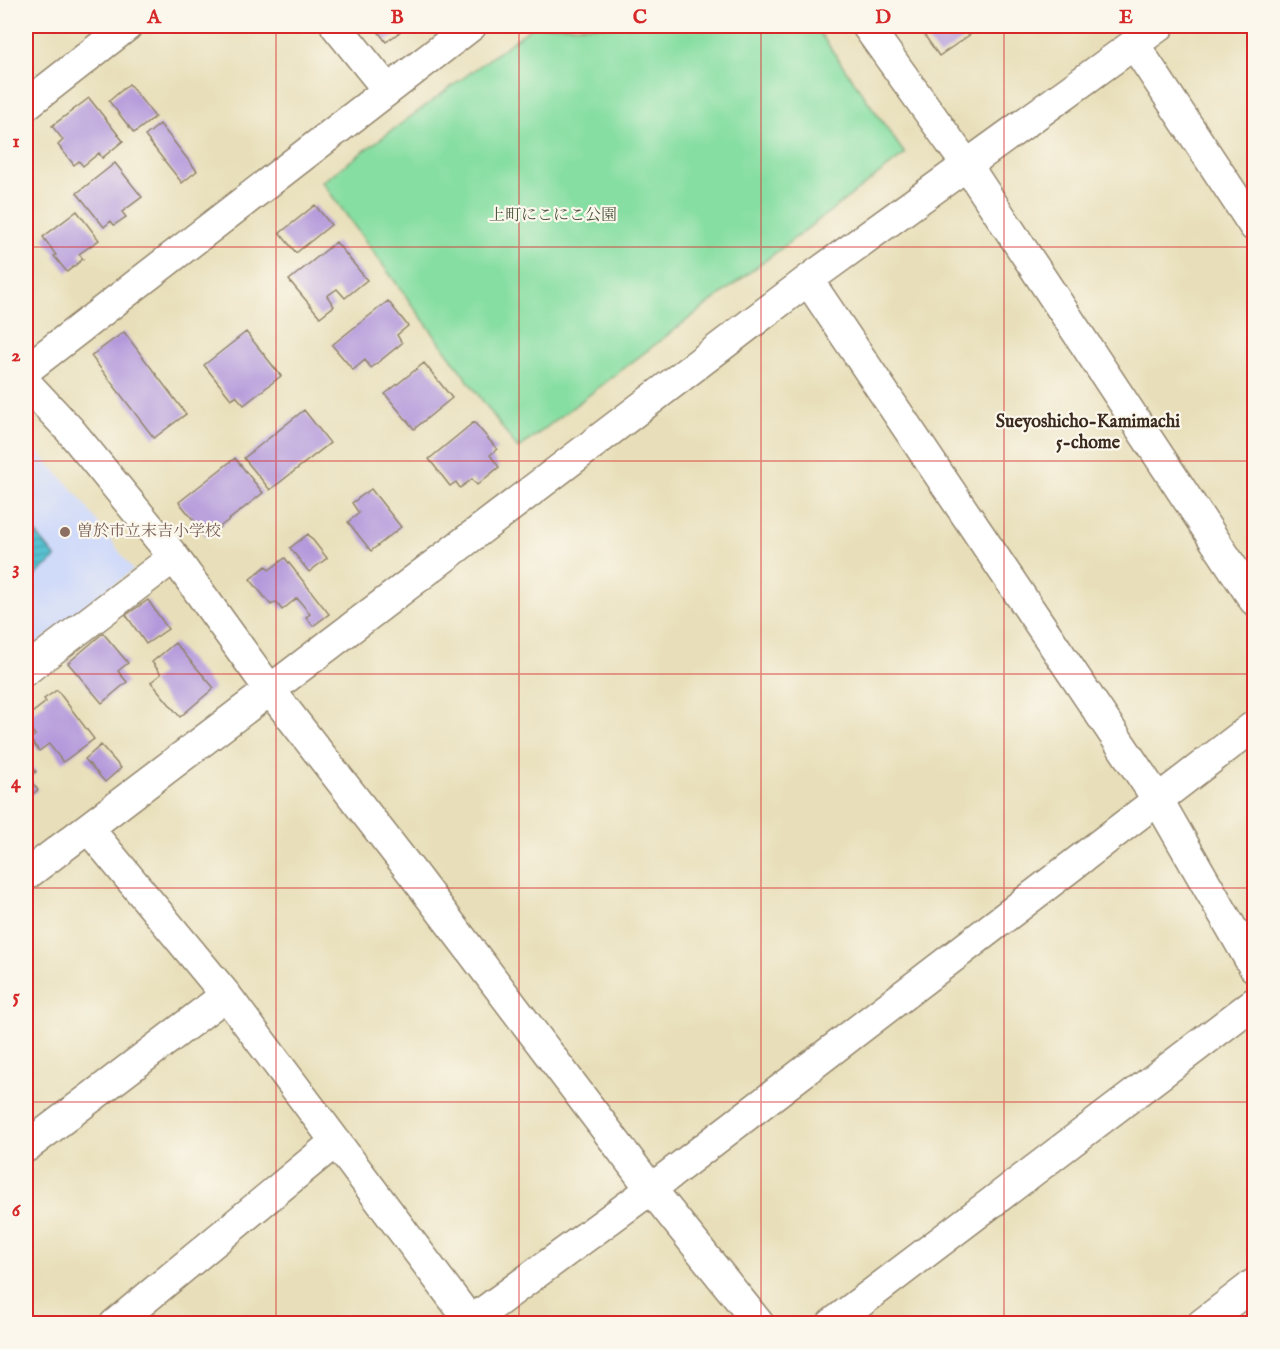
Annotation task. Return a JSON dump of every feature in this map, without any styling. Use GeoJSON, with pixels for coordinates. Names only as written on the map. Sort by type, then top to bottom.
{"type":"FeatureCollection","features":[{"type":"Feature","properties":{"kind":"street"},"geometry":{"type":"LineString","coordinates":[[26,105],[127,26]]}},
{"type":"Feature","properties":{"kind":"street"},"geometry":{"type":"LineString","coordinates":[[336,26],[387,89]]}},
{"type":"Feature","properties":{"kind":"street"},"geometry":{"type":"LineString","coordinates":[[26,370],[471,26]]}},
{"type":"Feature","properties":{"kind":"street"},"geometry":{"type":"LineString","coordinates":[[867,26],[966,164],[1254,600]]}},
{"type":"Feature","properties":{"kind":"street"},"geometry":{"type":"LineString","coordinates":[[26,874],[808,280],[1159,26]]}},
{"type":"Feature","properties":{"kind":"street"},"geometry":{"type":"LineString","coordinates":[[1134,44],[1254,226]]}},
{"type":"Feature","properties":{"kind":"street"},"geometry":{"type":"LineString","coordinates":[[808,280],[1158,800],[1254,967]]}},
{"type":"Feature","properties":{"kind":"street"},"geometry":{"type":"LineString","coordinates":[[26,383],[69,429],[174,557],[270,690],[417,879],[651,1189],[759,1323]]}},
{"type":"Feature","properties":{"kind":"street"},"geometry":{"type":"LineString","coordinates":[[26,670],[174,557]]}},
{"type":"Feature","properties":{"kind":"street"},"geometry":{"type":"LineString","coordinates":[[88,828],[226,995],[468,1322],[651,1189],[1254,726]]}},
{"type":"Feature","properties":{"kind":"street"},"geometry":{"type":"LineString","coordinates":[[26,1147],[226,995]]}},
{"type":"Feature","properties":{"kind":"street"},"geometry":{"type":"LineString","coordinates":[[832,1323],[1254,1003]]}},
{"type":"Feature","properties":{"kind":"street"},"geometry":{"type":"LineString","coordinates":[[115,1323],[335,1142]]}},
{"type":"Feature","properties":{"kind":"street"},"geometry":{"type":"LineString","coordinates":[[1202,1323],[1254,1284]]}},
{"type":"Feature","properties":{"kind":"shaded area","name":"曽於市立末吉小学校"},"geometry":{"type":"Polygon","coordinates":[[[26,439],[77,494],[133,570],[26,652],[26,439]]]}},
{"type":"Feature","properties":{"kind":"green space","name":"上町にこにこ公園"},"geometry":{"type":"Polygon","coordinates":[[[534,26],[815,26],[905,154],[518,449],[322,182],[534,26]]]}},
{"type":"Feature","properties":{"kind":"water"},"geometry":{"type":"Polygon","coordinates":[[[26,521],[56,558],[26,583],[26,521]]]}},
{"type":"Feature","properties":{"kind":"building"},"geometry":{"type":"Polygon","coordinates":[[[374,26],[408,26],[386,42],[374,26]]]}},
{"type":"Feature","properties":{"kind":"building"},"geometry":{"type":"Polygon","coordinates":[[[918,26],[980,26],[981,27],[939,56],[918,26]]]}},
{"type":"Feature","properties":{"kind":"building"},"geometry":{"type":"Polygon","coordinates":[[[129,84],[155,117],[134,133],[109,101],[129,84]]]}},
{"type":"Feature","properties":{"kind":"building"},"geometry":{"type":"Polygon","coordinates":[[[89,98],[123,141],[102,158],[99,153],[83,166],[79,161],[74,165],[58,145],[63,140],[52,126],[89,98]]]}},
{"type":"Feature","properties":{"kind":"building"},"geometry":{"type":"Polygon","coordinates":[[[160,124],[197,171],[182,183],[145,136],[160,124]]]}},
{"type":"Feature","properties":{"kind":"building"},"geometry":{"type":"Polygon","coordinates":[[[115,163],[142,197],[122,212],[126,217],[114,225],[111,221],[104,227],[77,193],[115,163]]]}},
{"type":"Feature","properties":{"kind":"building"},"geometry":{"type":"Polygon","coordinates":[[[315,205],[331,225],[296,253],[280,233],[315,205]]]}},
{"type":"Feature","properties":{"kind":"building"},"geometry":{"type":"Polygon","coordinates":[[[77,211],[99,240],[79,254],[83,259],[67,272],[43,237],[77,211]]]}},
{"type":"Feature","properties":{"kind":"building"},"geometry":{"type":"Polygon","coordinates":[[[336,242],[367,280],[345,298],[337,289],[327,296],[334,306],[320,317],[289,280],[336,242]]]}},
{"type":"Feature","properties":{"kind":"building"},"geometry":{"type":"Polygon","coordinates":[[[388,301],[408,326],[397,335],[402,343],[371,368],[365,360],[353,370],[332,345],[388,301]]]}},
{"type":"Feature","properties":{"kind":"building"},"geometry":{"type":"Polygon","coordinates":[[[124,332],[186,414],[154,438],[91,356],[124,332]]]}},
{"type":"Feature","properties":{"kind":"building"},"geometry":{"type":"Polygon","coordinates":[[[246,332],[281,376],[244,405],[236,396],[231,399],[204,365],[246,332]]]}},
{"type":"Feature","properties":{"kind":"building"},"geometry":{"type":"Polygon","coordinates":[[[424,363],[452,398],[414,429],[385,394],[424,363]]]}},
{"type":"Feature","properties":{"kind":"building"},"geometry":{"type":"Polygon","coordinates":[[[304,410],[330,443],[270,490],[244,458],[304,410]]]}},
{"type":"Feature","properties":{"kind":"building"},"geometry":{"type":"Polygon","coordinates":[[[474,422],[497,449],[490,455],[499,467],[477,485],[472,479],[460,488],[456,482],[450,486],[429,459],[474,422]]]}},
{"type":"Feature","properties":{"kind":"building"},"geometry":{"type":"Polygon","coordinates":[[[235,458],[263,493],[207,537],[179,502],[235,458]]]}},
{"type":"Feature","properties":{"kind":"building"},"geometry":{"type":"Polygon","coordinates":[[[371,489],[401,527],[371,551],[348,522],[359,513],[352,503],[371,489]]]}},
{"type":"Feature","properties":{"kind":"building"},"geometry":{"type":"Polygon","coordinates":[[[308,534],[327,558],[309,572],[290,548],[308,534]]]}},
{"type":"Feature","properties":{"kind":"building"},"geometry":{"type":"Polygon","coordinates":[[[285,558],[329,614],[313,626],[306,617],[310,614],[297,598],[282,610],[276,602],[271,605],[250,579],[266,566],[269,570],[285,558]]]}},
{"type":"Feature","properties":{"kind":"building"},"geometry":{"type":"Polygon","coordinates":[[[148,600],[168,629],[146,644],[126,615],[148,600]]]}},
{"type":"Feature","properties":{"kind":"building"},"geometry":{"type":"Polygon","coordinates":[[[103,633],[128,663],[118,671],[127,682],[102,703],[68,663],[103,633]]]}},
{"type":"Feature","properties":{"kind":"building"},"geometry":{"type":"Polygon","coordinates":[[[175,643],[214,688],[180,717],[151,682],[161,674],[152,662],[175,643]]]}},
{"type":"Feature","properties":{"kind":"building"},"geometry":{"type":"Polygon","coordinates":[[[57,690],[94,739],[63,762],[49,744],[39,751],[30,739],[35,735],[26,722],[30,719],[28,716],[46,702],[44,699],[57,690]]]}},
{"type":"Feature","properties":{"kind":"building"},"geometry":{"type":"Polygon","coordinates":[[[101,745],[121,768],[105,782],[85,759],[101,745]]]}},
{"type":"Feature","properties":{"kind":"building"},"geometry":{"type":"Polygon","coordinates":[[[26,759],[36,772],[29,778],[38,790],[26,799],[26,759]]]}},
{"type":"Feature","properties":{"kind":"place","name":"曽於市立末吉小学校"},"geometry":{"type":"Point","coordinates":[65,532]}},
{"type":"Feature","properties":{"kind":"district","name":"Sueyoshicho-Kamimachi 5-chome"},"geometry":{"type":"Point","coordinates":[1088,432]}}]}
